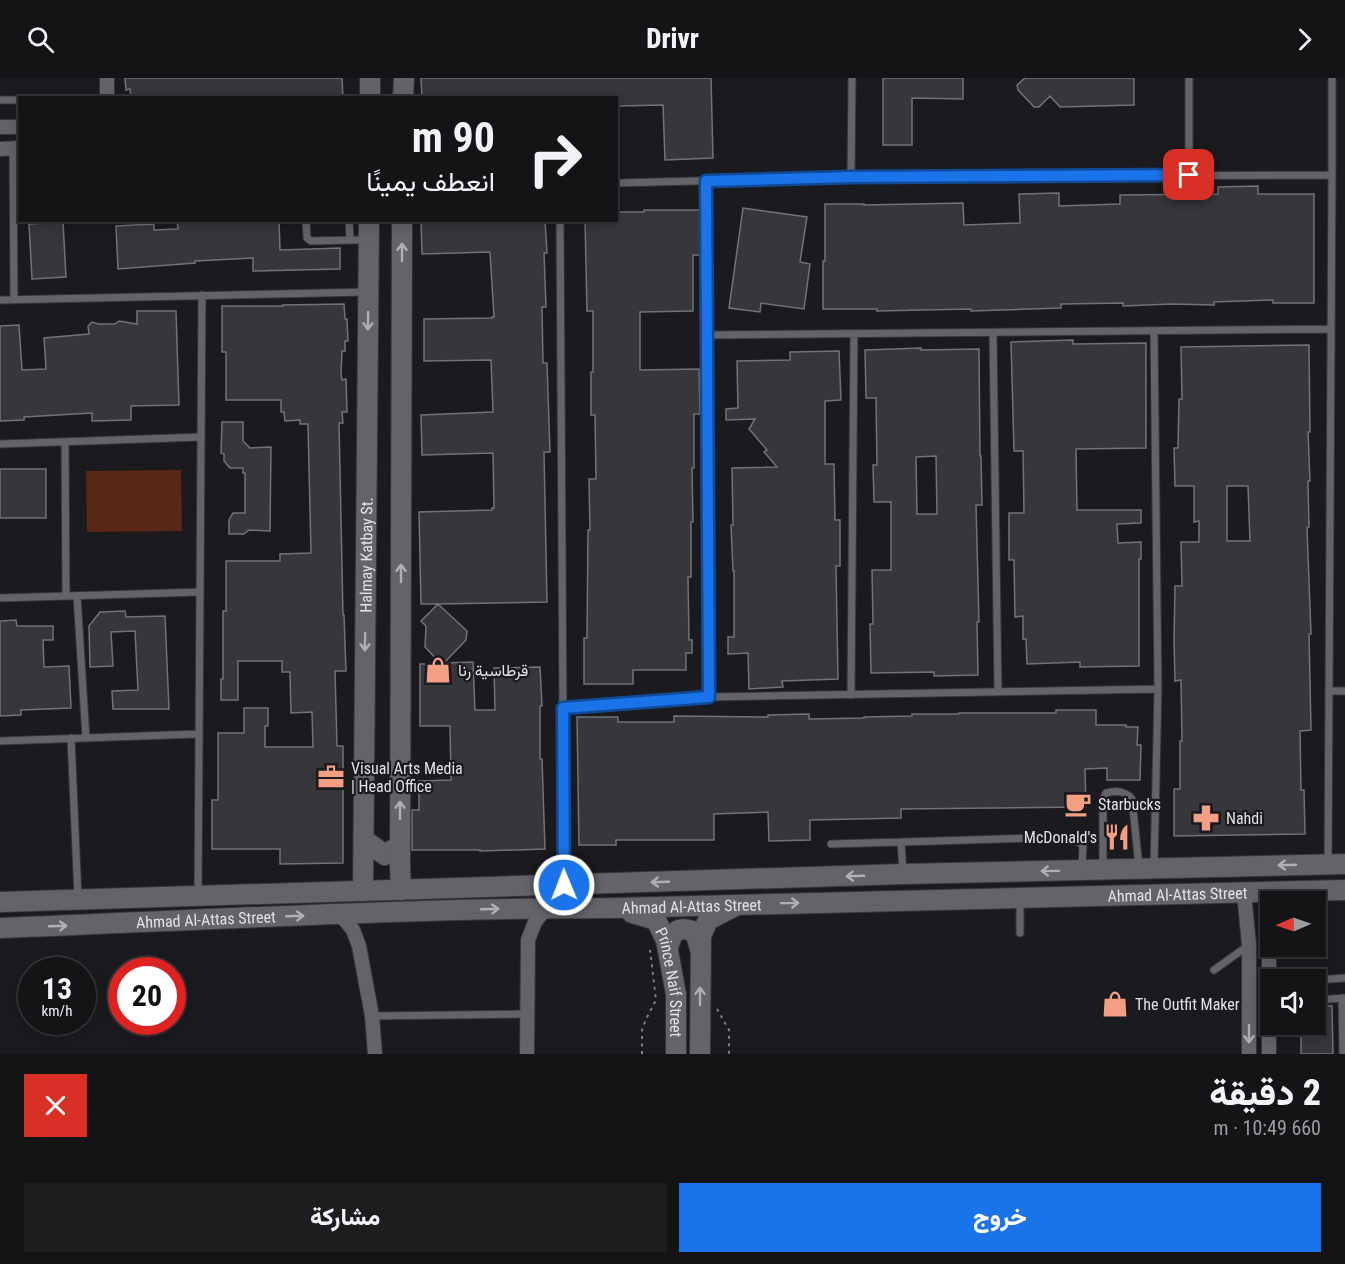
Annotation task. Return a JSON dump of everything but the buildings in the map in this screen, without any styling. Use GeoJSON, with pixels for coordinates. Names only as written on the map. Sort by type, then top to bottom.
{"type":"FeatureCollection","features":[{"type":"Feature","properties":{"kind":"street"},"geometry":{"type":"LineString","coordinates":[[107,78],[107,96]]}},
{"type":"Feature","properties":{"kind":"street"},"geometry":{"type":"LineString","coordinates":[[370,78],[370,96]]}},
{"type":"Feature","properties":{"kind":"street"},"geometry":{"type":"LineString","coordinates":[[403,96],[404,78]]}},
{"type":"Feature","properties":{"kind":"street"},"geometry":{"type":"LineString","coordinates":[[0,127],[18,127]]}},
{"type":"Feature","properties":{"kind":"street"},"geometry":{"type":"LineString","coordinates":[[401,890],[402,222]]}},
{"type":"Feature","properties":{"kind":"street","name":"Halmay Katbay St."},"geometry":{"type":"LineString","coordinates":[[363,233],[369,292],[363,891]]}},
{"type":"Feature","properties":{"kind":"street"},"geometry":{"type":"LineString","coordinates":[[364,840],[385,855],[400,845]]}},
{"type":"Feature","properties":{"kind":"street","name":"Ahmad Al-Attas Street"},"geometry":{"type":"LineString","coordinates":[[0,902],[903,874],[1337,864]]}},
{"type":"Feature","properties":{"kind":"street","name":"Ahmad Al-Attas Street"},"geometry":{"type":"LineString","coordinates":[[1269,891],[1345,890]]}},
{"type":"Feature","properties":{"kind":"street","name":"Ahmad Al-Attas Street"},"geometry":{"type":"LineString","coordinates":[[0,928],[546,908],[1260,891]]}},
{"type":"Feature","properties":{"kind":"street"},"geometry":{"type":"LineString","coordinates":[[1244,892],[1249,945],[1249,1054]]}},
{"type":"Feature","properties":{"kind":"street","name":"Prince Naif Street"},"geometry":{"type":"LineString","coordinates":[[700,1054],[701,936],[708,920],[738,904]]}},
{"type":"Feature","properties":{"kind":"street"},"geometry":{"type":"LineString","coordinates":[[527,1054],[528,940],[535,922],[546,908]]}},
{"type":"Feature","properties":{"kind":"street","name":"Prince Naif Street"},"geometry":{"type":"LineString","coordinates":[[615,908],[656,920],[666,940],[658,945],[676,994],[676,1054]]}},
{"type":"Feature","properties":{"kind":"street"},"geometry":{"type":"LineString","coordinates":[[340,914],[353,930],[359,946],[372,1016],[375,1054]]}},
{"type":"Feature","properties":{"kind":"street"},"geometry":{"type":"LineString","coordinates":[[658,945],[676,930],[687,929],[694,932],[700,949]]}},
{"type":"Feature","properties":{"kind":"street"},"geometry":{"type":"LineString","coordinates":[[1269,1035],[1269,1054]]}},
{"type":"Feature","properties":{"kind":"lane"},"geometry":{"type":"LineString","coordinates":[[851,177],[852,78]]}},
{"type":"Feature","properties":{"kind":"lane"},"geometry":{"type":"LineString","coordinates":[[1188,78],[1189,175]]}},
{"type":"Feature","properties":{"kind":"lane"},"geometry":{"type":"LineString","coordinates":[[1332,78],[1329,691],[1337,864]]}},
{"type":"Feature","properties":{"kind":"lane"},"geometry":{"type":"LineString","coordinates":[[0,100],[18,100]]}},
{"type":"Feature","properties":{"kind":"lane"},"geometry":{"type":"LineString","coordinates":[[11,149],[14,300]]}},
{"type":"Feature","properties":{"kind":"lane"},"geometry":{"type":"LineString","coordinates":[[618,183],[851,177],[1332,175]]}},
{"type":"Feature","properties":{"kind":"lane"},"geometry":{"type":"LineString","coordinates":[[706,181],[709,697]]}},
{"type":"Feature","properties":{"kind":"lane"},"geometry":{"type":"LineString","coordinates":[[306,222],[307,238],[311,241],[363,233]]}},
{"type":"Feature","properties":{"kind":"lane"},"geometry":{"type":"LineString","coordinates":[[351,222],[363,233]]}},
{"type":"Feature","properties":{"kind":"lane"},"geometry":{"type":"LineString","coordinates":[[560,222],[564,885]]}},
{"type":"Feature","properties":{"kind":"lane"},"geometry":{"type":"LineString","coordinates":[[0,300],[369,292]]}},
{"type":"Feature","properties":{"kind":"lane"},"geometry":{"type":"LineString","coordinates":[[198,896],[202,296]]}},
{"type":"Feature","properties":{"kind":"lane"},"geometry":{"type":"LineString","coordinates":[[707,336],[1331,329]]}},
{"type":"Feature","properties":{"kind":"lane"},"geometry":{"type":"LineString","coordinates":[[1147,870],[1158,689],[1154,331]]}},
{"type":"Feature","properties":{"kind":"lane"},"geometry":{"type":"LineString","coordinates":[[993,333],[998,692]]}},
{"type":"Feature","properties":{"kind":"lane"},"geometry":{"type":"LineString","coordinates":[[851,695],[855,334]]}},
{"type":"Feature","properties":{"kind":"lane"},"geometry":{"type":"LineString","coordinates":[[0,444],[201,437]]}},
{"type":"Feature","properties":{"kind":"lane"},"geometry":{"type":"LineString","coordinates":[[65,442],[66,596]]}},
{"type":"Feature","properties":{"kind":"lane"},"geometry":{"type":"LineString","coordinates":[[0,598],[200,591]]}},
{"type":"Feature","properties":{"kind":"lane"},"geometry":{"type":"LineString","coordinates":[[77,596],[86,738]]}},
{"type":"Feature","properties":{"kind":"lane"},"geometry":{"type":"LineString","coordinates":[[563,708],[709,697],[1158,689]]}},
{"type":"Feature","properties":{"kind":"lane"},"geometry":{"type":"LineString","coordinates":[[1329,691],[1345,691]]}},
{"type":"Feature","properties":{"kind":"lane"},"geometry":{"type":"LineString","coordinates":[[0,741],[198,734]]}},
{"type":"Feature","properties":{"kind":"lane"},"geometry":{"type":"LineString","coordinates":[[71,738],[78,900]]}},
{"type":"Feature","properties":{"kind":"lane"},"geometry":{"type":"LineString","coordinates":[[1103,870],[1103,800],[1106,793],[1124,792],[1132,799],[1147,870]]}},
{"type":"Feature","properties":{"kind":"lane"},"geometry":{"type":"LineString","coordinates":[[831,844],[1065,837],[1083,845],[1082,871]]}},
{"type":"Feature","properties":{"kind":"lane"},"geometry":{"type":"LineString","coordinates":[[902,842],[903,874]]}},
{"type":"Feature","properties":{"kind":"lane"},"geometry":{"type":"LineString","coordinates":[[1020,898],[1020,933]]}},
{"type":"Feature","properties":{"kind":"lane"},"geometry":{"type":"LineString","coordinates":[[1214,970],[1249,945]]}},
{"type":"Feature","properties":{"kind":"lane"},"geometry":{"type":"LineString","coordinates":[[1326,979],[1345,978]]}},
{"type":"Feature","properties":{"kind":"lane"},"geometry":{"type":"LineString","coordinates":[[1249,983],[1260,982]]}},
{"type":"Feature","properties":{"kind":"lane"},"geometry":{"type":"LineString","coordinates":[[1326,999],[1343,998],[1343,1054]]}},
{"type":"Feature","properties":{"kind":"lane"},"geometry":{"type":"LineString","coordinates":[[1249,1005],[1260,1004]]}},
{"type":"Feature","properties":{"kind":"lane"},"geometry":{"type":"LineString","coordinates":[[372,1016],[527,1014]]}},
{"type":"Feature","properties":{"kind":"path"},"geometry":{"type":"LineString","coordinates":[[642,1054],[642,1030],[657,1000],[658,945]]}},
{"type":"Feature","properties":{"kind":"path"},"geometry":{"type":"LineString","coordinates":[[716,1006],[729,1030],[729,1054]]}},
{"type":"Feature","properties":{"kind":"shaded area"},"geometry":{"type":"Polygon","coordinates":[[[181,470],[182,531],[87,532],[86,471],[181,470]]]}},
{"type":"Feature","properties":{"kind":"place","name":"قرطاسية رنا"},"geometry":{"type":"Point","coordinates":[438,670]}},
{"type":"Feature","properties":{"kind":"place","name":"Visual Arts Media | Head Office"},"geometry":{"type":"Point","coordinates":[331,777]}},
{"type":"Feature","properties":{"kind":"place","name":"Starbucks"},"geometry":{"type":"Point","coordinates":[1078,804]}},
{"type":"Feature","properties":{"kind":"place","name":"Nahdi"},"geometry":{"type":"Point","coordinates":[1206,818]}},
{"type":"Feature","properties":{"kind":"place","name":"McDonald's"},"geometry":{"type":"Point","coordinates":[1117,837]}},
{"type":"Feature","properties":{"kind":"place","name":"The Outfit Maker"},"geometry":{"type":"Point","coordinates":[1115,1004]}},
{"type":"Feature","properties":{"kind":"route"},"geometry":{"type":"LineString","coordinates":[[564,885],[563,708],[709,697],[706,181],[851,177],[1189,175]]}}]}
